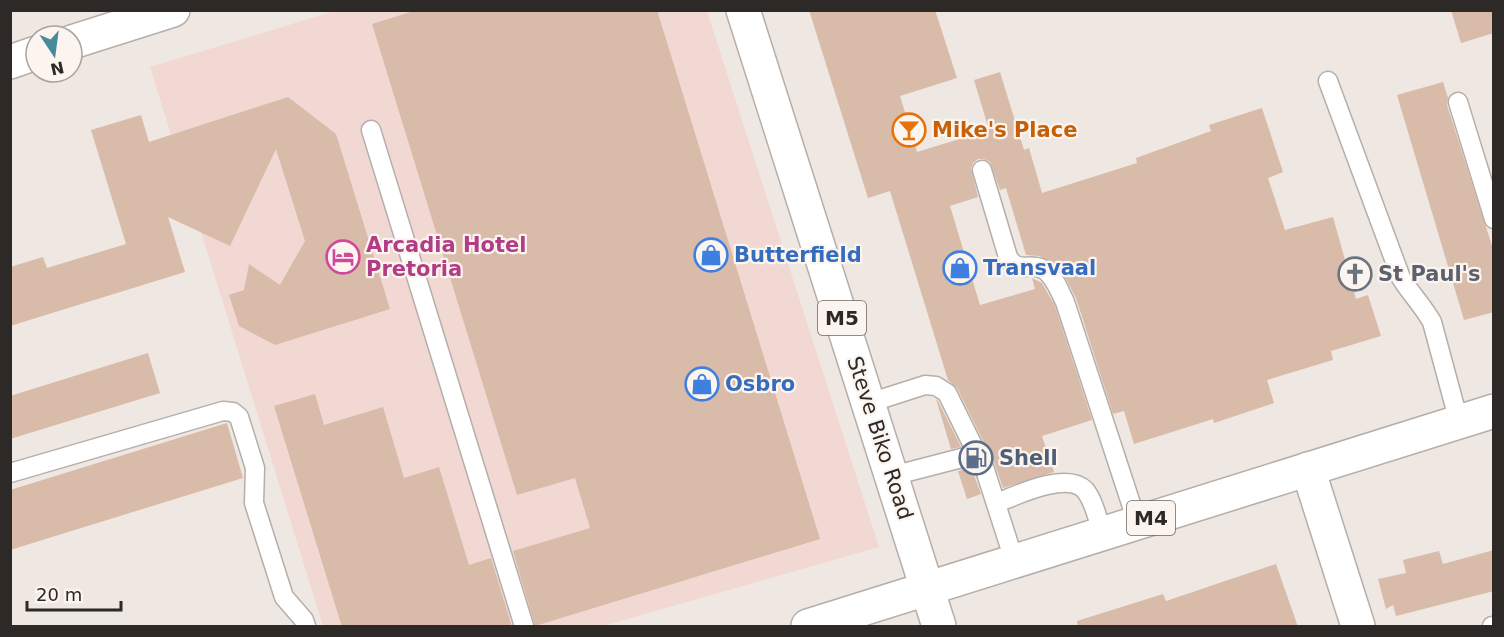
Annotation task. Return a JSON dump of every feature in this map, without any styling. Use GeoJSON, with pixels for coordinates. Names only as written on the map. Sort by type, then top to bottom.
{"type":"FeatureCollection","features":[{"type":"Feature","properties":{"kind":"main road"},"geometry":{"type":"LineString","coordinates":[[84,38],[173,10]]}},
{"type":"Feature","properties":{"kind":"main road","name":"Steve Biko Road"},"geometry":{"type":"LineString","coordinates":[[743,10],[939,627]]}},
{"type":"Feature","properties":{"kind":"main road","name":"M4"},"geometry":{"type":"LineString","coordinates":[[808,627],[927,587],[1494,411]]}},
{"type":"Feature","properties":{"kind":"main road"},"geometry":{"type":"LineString","coordinates":[[1308,469],[1358,627]]}},
{"type":"Feature","properties":{"kind":"lane"},"geometry":{"type":"LineString","coordinates":[[1328,81],[1401,278],[1432,322],[1459,422]]}},
{"type":"Feature","properties":{"kind":"lane"},"geometry":{"type":"LineString","coordinates":[[1458,102],[1494,219]]}},
{"type":"Feature","properties":{"kind":"lane"},"geometry":{"type":"LineString","coordinates":[[371,130],[524,627]]}},
{"type":"Feature","properties":{"kind":"lane"},"geometry":{"type":"LineString","coordinates":[[982,170],[1012,264],[1046,271],[1065,302],[1137,522]]}},
{"type":"Feature","properties":{"kind":"lane"},"geometry":{"type":"LineString","coordinates":[[869,403],[925,385],[936,386],[947,393],[985,470],[1014,560]]}},
{"type":"Feature","properties":{"kind":"lane"},"geometry":{"type":"LineString","coordinates":[[10,473],[223,411],[232,412],[238,417],[255,468],[254,503],[284,597],[304,620],[306,627]]}},
{"type":"Feature","properties":{"kind":"lane"},"geometry":{"type":"LineString","coordinates":[[892,476],[977,454]]}},
{"type":"Feature","properties":{"kind":"lane"},"geometry":{"type":"LineString","coordinates":[[997,503],[1059,483],[1079,485],[1087,492],[1102,533]]}},
{"type":"Feature","properties":{"kind":"shaded area"},"geometry":{"type":"Polygon","coordinates":[[[335,11],[707,11],[879,547],[603,626],[323,626],[150,67],[335,11]]]}},
{"type":"Feature","properties":{"kind":"building"},"geometry":{"type":"Polygon","coordinates":[[[417,10],[657,10],[820,539],[535,626],[513,551],[590,528],[575,478],[517,495],[372,24],[417,10]]]}},
{"type":"Feature","properties":{"kind":"building"},"geometry":{"type":"Polygon","coordinates":[[[809,10],[935,10],[957,78],[900,96],[917,152],[989,130],[974,80],[1000,72],[1024,150],[1029,148],[1042,193],[1137,163],[1136,158],[1211,131],[1209,125],[1262,108],[1283,172],[1268,178],[1285,230],[1333,217],[1356,299],[1368,295],[1381,336],[1331,351],[1333,360],[1267,380],[1274,403],[1214,423],[1213,419],[1134,444],[1124,411],[1113,414],[1076,298],[1066,279],[1058,267],[1049,260],[1026,255],[1006,188],[1000,190],[990,162],[978,159],[971,168],[978,197],[950,206],[980,305],[1035,289],[1032,278],[1042,283],[1055,306],[1092,420],[1042,436],[1054,472],[1003,488],[995,465],[957,388],[948,380],[890,191],[868,198],[809,10]]]}},
{"type":"Feature","properties":{"kind":"building"},"geometry":{"type":"Polygon","coordinates":[[[1451,10],[1494,10],[1494,33],[1461,43],[1451,10]]]}},
{"type":"Feature","properties":{"kind":"building"},"geometry":{"type":"Polygon","coordinates":[[[1443,82],[1448,98],[1447,105],[1494,252],[1494,312],[1464,320],[1397,95],[1443,82]]]}},
{"type":"Feature","properties":{"kind":"building"},"geometry":{"type":"Polygon","coordinates":[[[288,97],[336,134],[390,309],[275,345],[239,326],[229,295],[244,290],[249,264],[280,285],[305,241],[276,149],[230,246],[168,217],[185,272],[10,326],[10,267],[43,257],[47,268],[126,244],[91,130],[141,115],[149,142],[288,97]]]}},
{"type":"Feature","properties":{"kind":"building"},"geometry":{"type":"Polygon","coordinates":[[[148,353],[160,393],[10,439],[10,396],[148,353]]]}},
{"type":"Feature","properties":{"kind":"building"},"geometry":{"type":"Polygon","coordinates":[[[315,394],[324,425],[383,407],[404,478],[439,467],[469,565],[491,558],[512,627],[342,627],[274,406],[315,394]]]}},
{"type":"Feature","properties":{"kind":"building"},"geometry":{"type":"Polygon","coordinates":[[[936,399],[938,401],[961,447],[951,449],[936,399]]]}},
{"type":"Feature","properties":{"kind":"building"},"geometry":{"type":"Polygon","coordinates":[[[227,423],[243,478],[10,550],[10,490],[227,423]]]}},
{"type":"Feature","properties":{"kind":"building"},"geometry":{"type":"Polygon","coordinates":[[[971,467],[981,494],[967,499],[958,471],[971,467]]]}},
{"type":"Feature","properties":{"kind":"building"},"geometry":{"type":"Polygon","coordinates":[[[1494,550],[1494,591],[1396,616],[1393,605],[1386,609],[1378,579],[1406,573],[1403,560],[1439,551],[1443,564],[1494,550]]]}},
{"type":"Feature","properties":{"kind":"building"},"geometry":{"type":"Polygon","coordinates":[[[1276,564],[1298,627],[1078,627],[1077,621],[1163,594],[1166,601],[1276,564]]]}},
{"type":"Feature","properties":{"kind":"place","name":"Mike's Place"},"geometry":{"type":"Point","coordinates":[909,130]}},
{"type":"Feature","properties":{"kind":"place","name":"Butterfield"},"geometry":{"type":"Point","coordinates":[711,255]}},
{"type":"Feature","properties":{"kind":"place","name":"Arcadia Hotel Pretoria"},"geometry":{"type":"Point","coordinates":[343,257]}},
{"type":"Feature","properties":{"kind":"place","name":"Transvaal"},"geometry":{"type":"Point","coordinates":[960,268]}},
{"type":"Feature","properties":{"kind":"place","name":"St Paul's"},"geometry":{"type":"Point","coordinates":[1355,274]}},
{"type":"Feature","properties":{"kind":"place","name":"Osbro"},"geometry":{"type":"Point","coordinates":[702,384]}},
{"type":"Feature","properties":{"kind":"place","name":"Shell"},"geometry":{"type":"Point","coordinates":[976,458]}}]}
